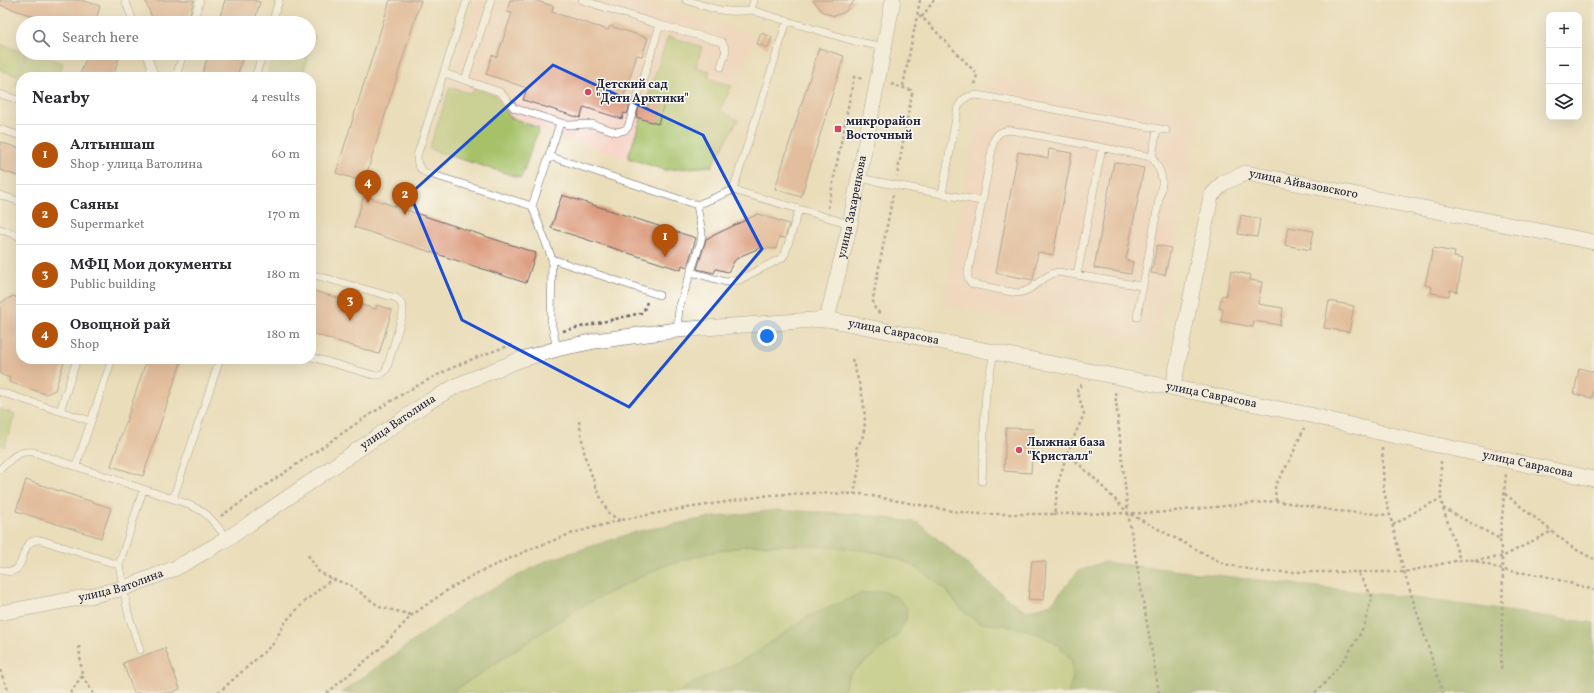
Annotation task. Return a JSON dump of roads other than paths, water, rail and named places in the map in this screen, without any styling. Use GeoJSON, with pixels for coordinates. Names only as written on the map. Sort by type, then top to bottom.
{"type":"FeatureCollection","features":[{"type":"Feature","properties":{"kind":"street","name":"улица Захаренкова"},"geometry":{"type":"LineString","coordinates":[[827,319],[850,224],[892,0]]}},
{"type":"Feature","properties":{"kind":"street","name":"улица Айвазовского"},"geometry":{"type":"LineString","coordinates":[[1173,387],[1212,196],[1223,183],[1246,173],[1594,242]]}},
{"type":"Feature","properties":{"kind":"street","name":"улица Ватолина"},"geometry":{"type":"LineString","coordinates":[[0,613],[82,598],[124,588],[176,568],[227,539],[428,402],[458,385],[519,360],[557,349],[617,338],[677,330],[827,319]]}},
{"type":"Feature","properties":{"kind":"street","name":"улица Саврасова"},"geometry":{"type":"LineString","coordinates":[[827,319],[1310,415],[1382,433],[1594,479]]}},
{"type":"Feature","properties":{"kind":"lane"},"geometry":{"type":"LineString","coordinates":[[125,0],[131,16]]}},
{"type":"Feature","properties":{"kind":"lane"},"geometry":{"type":"LineString","coordinates":[[194,16],[200,0]]}},
{"type":"Feature","properties":{"kind":"lane"},"geometry":{"type":"LineString","coordinates":[[274,16],[279,0]]}},
{"type":"Feature","properties":{"kind":"lane"},"geometry":{"type":"LineString","coordinates":[[467,0],[417,156],[417,162],[424,172],[532,206]]}},
{"type":"Feature","properties":{"kind":"lane"},"geometry":{"type":"LineString","coordinates":[[465,80],[491,0]]}},
{"type":"Feature","properties":{"kind":"lane"},"geometry":{"type":"LineString","coordinates":[[582,0],[660,25],[722,42],[726,50],[721,67]]}},
{"type":"Feature","properties":{"kind":"lane"},"geometry":{"type":"LineString","coordinates":[[606,8],[608,0]]}},
{"type":"Feature","properties":{"kind":"lane"},"geometry":{"type":"LineString","coordinates":[[686,0],[722,12],[751,10],[859,42],[884,47]]}},
{"type":"Feature","properties":{"kind":"lane"},"geometry":{"type":"LineString","coordinates":[[751,10],[754,0]]}},
{"type":"Feature","properties":{"kind":"lane"},"geometry":{"type":"LineString","coordinates":[[733,190],[787,21]]}},
{"type":"Feature","properties":{"kind":"lane"},"geometry":{"type":"LineString","coordinates":[[444,73],[500,92],[517,109],[560,123],[575,125],[592,124],[617,132],[625,130],[628,127],[660,25]]}},
{"type":"Feature","properties":{"kind":"lane"},"geometry":{"type":"LineString","coordinates":[[148,60],[153,72]]}},
{"type":"Feature","properties":{"kind":"lane"},"geometry":{"type":"LineString","coordinates":[[177,72],[181,60]]}},
{"type":"Feature","properties":{"kind":"lane"},"geometry":{"type":"LineString","coordinates":[[257,72],[261,60]]}},
{"type":"Feature","properties":{"kind":"lane"},"geometry":{"type":"LineString","coordinates":[[150,72],[151,67]]}},
{"type":"Feature","properties":{"kind":"lane"},"geometry":{"type":"LineString","coordinates":[[0,94],[16,99]]}},
{"type":"Feature","properties":{"kind":"lane"},"geometry":{"type":"LineString","coordinates":[[942,194],[958,107],[962,100],[968,96],[983,96],[1166,130]]}},
{"type":"Feature","properties":{"kind":"lane"},"geometry":{"type":"LineString","coordinates":[[557,349],[551,321],[552,259],[532,206],[560,123]]}},
{"type":"Feature","properties":{"kind":"lane"},"geometry":{"type":"LineString","coordinates":[[0,129],[16,134]]}},
{"type":"Feature","properties":{"kind":"lane"},"geometry":{"type":"LineString","coordinates":[[1137,317],[1162,178],[1152,156],[1157,129]]}},
{"type":"Feature","properties":{"kind":"lane"},"geometry":{"type":"LineString","coordinates":[[1142,286],[1058,272],[1051,273],[1030,290],[1024,293],[1017,293],[972,284],[968,279],[968,272],[994,140],[997,134],[1010,130],[1152,156]]}},
{"type":"Feature","properties":{"kind":"lane"},"geometry":{"type":"LineString","coordinates":[[1078,275],[1102,147]]}},
{"type":"Feature","properties":{"kind":"lane"},"geometry":{"type":"LineString","coordinates":[[549,156],[697,205],[733,190],[850,224]]}},
{"type":"Feature","properties":{"kind":"lane"},"geometry":{"type":"LineString","coordinates":[[859,178],[982,201]]}},
{"type":"Feature","properties":{"kind":"lane"},"geometry":{"type":"LineString","coordinates":[[0,195],[16,200]]}},
{"type":"Feature","properties":{"kind":"lane"},"geometry":{"type":"LineString","coordinates":[[677,330],[679,308],[701,241],[702,233],[697,205]]}},
{"type":"Feature","properties":{"kind":"lane"},"geometry":{"type":"LineString","coordinates":[[691,272],[726,282],[732,282],[778,262],[785,254],[799,209]]}},
{"type":"Feature","properties":{"kind":"lane"},"geometry":{"type":"LineString","coordinates":[[0,230],[16,235]]}},
{"type":"Feature","properties":{"kind":"lane"},"geometry":{"type":"LineString","coordinates":[[552,259],[659,295]]}},
{"type":"Feature","properties":{"kind":"lane"},"geometry":{"type":"LineString","coordinates":[[316,275],[396,298],[401,302],[403,313],[387,368],[384,373],[374,375],[316,358]]}},
{"type":"Feature","properties":{"kind":"lane"},"geometry":{"type":"LineString","coordinates":[[982,481],[985,402],[994,353]]}},
{"type":"Feature","properties":{"kind":"lane"},"geometry":{"type":"LineString","coordinates":[[60,411],[75,364]]}},
{"type":"Feature","properties":{"kind":"lane"},"geometry":{"type":"LineString","coordinates":[[76,466],[110,364]]}},
{"type":"Feature","properties":{"kind":"lane"},"geometry":{"type":"LineString","coordinates":[[173,499],[218,364]]}},
{"type":"Feature","properties":{"kind":"lane"},"geometry":{"type":"LineString","coordinates":[[0,392],[91,421]]}},
{"type":"Feature","properties":{"kind":"lane"},"geometry":{"type":"LineString","coordinates":[[0,469],[17,454],[24,451],[33,452],[143,490],[196,506],[214,521],[227,539]]}},
{"type":"Feature","properties":{"kind":"lane"},"geometry":{"type":"LineString","coordinates":[[140,650],[128,613],[119,565],[143,490]]}},
{"type":"Feature","properties":{"kind":"lane"},"geometry":{"type":"LineString","coordinates":[[0,570],[11,572],[16,570],[20,566],[27,545],[35,540],[41,540],[119,565]]}},
{"type":"Feature","properties":{"kind":"place","name":"Детский сад \"Дети Арктики\""},"geometry":{"type":"Point","coordinates":[588,92]}},
{"type":"Feature","properties":{"kind":"place","name":"микрорайон Восточный"},"geometry":{"type":"Point","coordinates":[838,129]}},
{"type":"Feature","properties":{"kind":"place","name":"Овощной рай"},"geometry":{"type":"Point","coordinates":[368,203]}},
{"type":"Feature","properties":{"kind":"place","name":"Саяны"},"geometry":{"type":"Point","coordinates":[405,215]}},
{"type":"Feature","properties":{"kind":"place","name":"Алтыншаш"},"geometry":{"type":"Point","coordinates":[665,257]}},
{"type":"Feature","properties":{"kind":"place","name":"МФЦ Мои документы"},"geometry":{"type":"Point","coordinates":[350,321]}},
{"type":"Feature","properties":{"kind":"place","name":"Лыжная база \"Кристалл\""},"geometry":{"type":"Point","coordinates":[1019,450]}}]}
